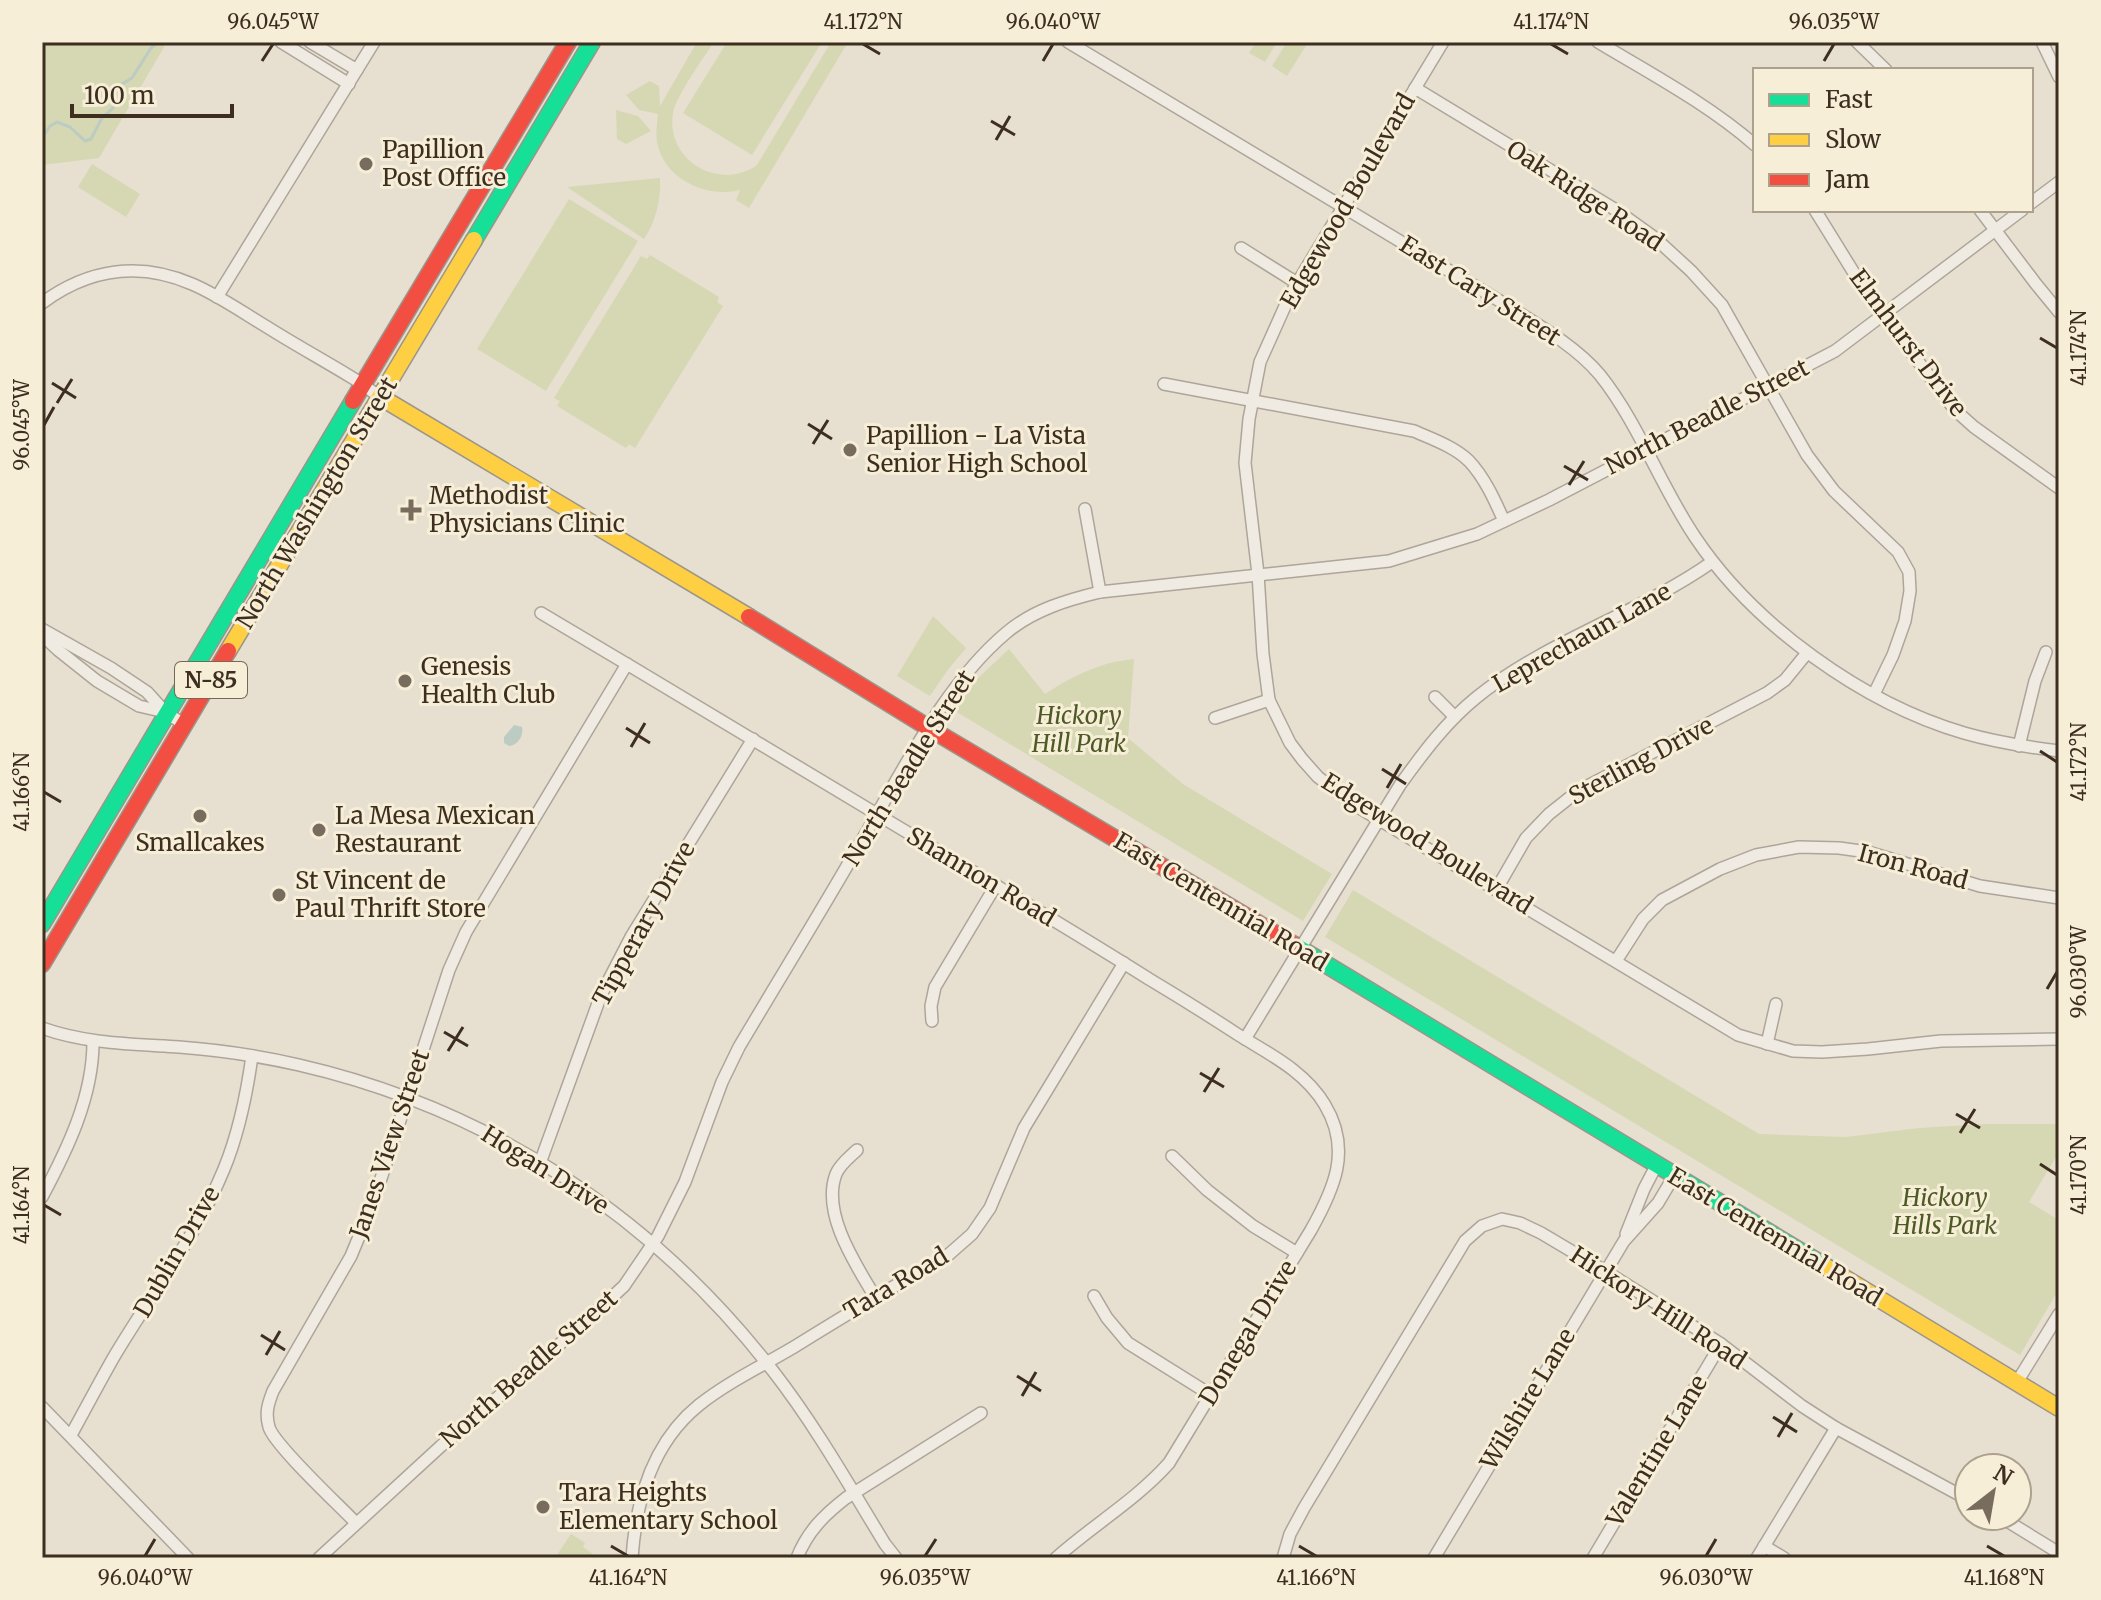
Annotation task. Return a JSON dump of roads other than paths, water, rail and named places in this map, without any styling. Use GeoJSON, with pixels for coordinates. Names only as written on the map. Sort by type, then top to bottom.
{"type":"FeatureCollection","features":[{"type":"Feature","properties":{"kind":"main road","name":"North Washington Street"},"geometry":{"type":"LineString","coordinates":[[42,924],[568,42]]}},
{"type":"Feature","properties":{"kind":"main road","name":"North Washington Street"},"geometry":{"type":"LineString","coordinates":[[42,964],[592,42]]}},
{"type":"Feature","properties":{"kind":"main road","name":"East Centennial Road"},"geometry":{"type":"LineString","coordinates":[[382,398],[2059,1408]]}},
{"type":"Feature","properties":{"kind":"street"},"geometry":{"type":"LineString","coordinates":[[281,42],[349,84]]}},
{"type":"Feature","properties":{"kind":"street"},"geometry":{"type":"LineString","coordinates":[[310,42],[357,70]]}},
{"type":"Feature","properties":{"kind":"street"},"geometry":{"type":"LineString","coordinates":[[217,297],[374,42]]}},
{"type":"Feature","properties":{"kind":"street","name":"East Cary Street"},"geometry":{"type":"LineString","coordinates":[[1068,42],[1556,336],[1598,373],[1622,406],[1674,504],[1712,562],[1743,597],[1807,653],[1906,711],[1963,732],[2019,746],[2059,751]]}},
{"type":"Feature","properties":{"kind":"street","name":"Edgewood Boulevard"},"geometry":{"type":"LineString","coordinates":[[1443,42],[1297,283],[1260,362],[1245,463],[1269,700],[1290,743],[1318,777],[1379,820],[1738,1035],[1793,1051],[1822,1052],[1941,1041],[2059,1039]]}},
{"type":"Feature","properties":{"kind":"street"},"geometry":{"type":"LineString","coordinates":[[1598,42],[1706,108],[1753,143]]}},
{"type":"Feature","properties":{"kind":"street"},"geometry":{"type":"LineString","coordinates":[[1857,42],[1884,68]]}},
{"type":"Feature","properties":{"kind":"street"},"geometry":{"type":"LineString","coordinates":[[2042,42],[2059,77]]}},
{"type":"Feature","properties":{"kind":"street","name":"Oak Ridge Road"},"geometry":{"type":"LineString","coordinates":[[1415,88],[1616,210],[1655,238],[1722,305],[1807,455],[1834,491],[1898,552],[1909,572],[1910,591],[1905,621],[1874,694]]}},
{"type":"Feature","properties":{"kind":"street"},"geometry":{"type":"LineString","coordinates":[[2033,202],[2059,182]]}},
{"type":"Feature","properties":{"kind":"street","name":"Elmhurst Drive"},"geometry":{"type":"LineString","coordinates":[[1816,212],[1867,294],[1963,418],[2059,488]]}},
{"type":"Feature","properties":{"kind":"street"},"geometry":{"type":"LineString","coordinates":[[1982,212],[2059,312]]}},
{"type":"Feature","properties":{"kind":"street","name":"North Beadle Street"},"geometry":{"type":"LineString","coordinates":[[319,1558],[624,1286],[654,1243],[685,1182],[722,1082],[739,1047],[929,728],[978,658],[1008,631],[1046,609],[1100,592],[1389,561],[1477,534],[1835,351],[2019,212]]}},
{"type":"Feature","properties":{"kind":"street"},"geometry":{"type":"LineString","coordinates":[[1241,248],[1297,283]]}},
{"type":"Feature","properties":{"kind":"street"},"geometry":{"type":"LineString","coordinates":[[42,303],[67,286],[93,275],[118,271],[171,276],[217,297],[382,398]]}},
{"type":"Feature","properties":{"kind":"street"},"geometry":{"type":"LineString","coordinates":[[1164,384],[1414,431],[1469,460],[1487,486],[1504,521]]}},
{"type":"Feature","properties":{"kind":"street"},"geometry":{"type":"LineString","coordinates":[[1085,509],[1100,592]]}},
{"type":"Feature","properties":{"kind":"street","name":"Leprechaun Lane"},"geometry":{"type":"LineString","coordinates":[[1245,1039],[1400,785],[1426,748],[1455,717],[1504,677],[1551,649],[1685,581],[1712,562]]}},
{"type":"Feature","properties":{"kind":"street","name":"Shannon Road"},"geometry":{"type":"LineString","coordinates":[[541,613],[996,885],[1295,1070]]}},
{"type":"Feature","properties":{"kind":"street"},"geometry":{"type":"LineString","coordinates":[[42,629],[147,692],[166,713],[184,724]]}},
{"type":"Feature","properties":{"kind":"street"},"geometry":{"type":"LineString","coordinates":[[42,635],[97,681],[139,706],[166,713]]}},
{"type":"Feature","properties":{"kind":"street"},"geometry":{"type":"LineString","coordinates":[[2019,746],[2035,681],[2046,652]]}},
{"type":"Feature","properties":{"kind":"street","name":"Sterling Drive"},"geometry":{"type":"LineString","coordinates":[[1496,890],[1526,838],[1578,791],[1767,693],[1785,680],[1807,653]]}},
{"type":"Feature","properties":{"kind":"street","name":"Janes View Street"},"geometry":{"type":"LineString","coordinates":[[356,1523],[269,1431],[266,1410],[273,1391],[351,1256],[374,1200],[449,970],[466,932],[627,664]]}},
{"type":"Feature","properties":{"kind":"street"},"geometry":{"type":"LineString","coordinates":[[1435,697],[1455,717]]}},
{"type":"Feature","properties":{"kind":"street"},"geometry":{"type":"LineString","coordinates":[[1215,718],[1269,700]]}},
{"type":"Feature","properties":{"kind":"street","name":"Tipperary Drive"},"geometry":{"type":"LineString","coordinates":[[540,1163],[601,995],[631,937],[753,739]]}},
{"type":"Feature","properties":{"kind":"street","name":"Iron Road"},"geometry":{"type":"LineString","coordinates":[[1616,961],[1643,919],[1662,900],[1720,869],[1756,855],[1799,847],[1868,852],[1980,886],[2059,898]]}},
{"type":"Feature","properties":{"kind":"street"},"geometry":{"type":"LineString","coordinates":[[932,1021],[935,987],[996,885]]}},
{"type":"Feature","properties":{"kind":"street","name":"Tara Road"},"geometry":{"type":"LineString","coordinates":[[632,1558],[640,1497],[652,1467],[668,1439],[698,1406],[947,1256],[972,1234],[990,1208],[1024,1128],[1124,963]]}},
{"type":"Feature","properties":{"kind":"street"},"geometry":{"type":"LineString","coordinates":[[1767,1044],[1776,1004]]}},
{"type":"Feature","properties":{"kind":"street","name":"Hogan Drive"},"geometry":{"type":"LineString","coordinates":[[42,1028],[93,1042],[252,1056],[365,1082],[470,1124],[580,1187],[654,1243],[712,1298],[807,1416],[896,1558]]}},
{"type":"Feature","properties":{"kind":"street"},"geometry":{"type":"LineString","coordinates":[[42,1197],[80,1115],[90,1074],[93,1042]]}},
{"type":"Feature","properties":{"kind":"street","name":"Dublin Drive"},"geometry":{"type":"LineString","coordinates":[[71,1435],[206,1206],[225,1167],[249,1080],[252,1056]]}},
{"type":"Feature","properties":{"kind":"street","name":"Donegal Drive"},"geometry":{"type":"LineString","coordinates":[[1056,1558],[1153,1481],[1169,1463],[1327,1203],[1337,1174],[1337,1131],[1327,1107],[1295,1070]]}},
{"type":"Feature","properties":{"kind":"street"},"geometry":{"type":"LineString","coordinates":[[857,1150],[836,1174],[835,1211],[846,1246],[875,1297]]}},
{"type":"Feature","properties":{"kind":"street"},"geometry":{"type":"LineString","coordinates":[[1172,1156],[1207,1190],[1253,1226],[1297,1253]]}},
{"type":"Feature","properties":{"kind":"street","name":"Wilshire Lane"},"geometry":{"type":"LineString","coordinates":[[1624,1241],[1656,1166]]}},
{"type":"Feature","properties":{"kind":"street","name":"Wilshire Lane"},"geometry":{"type":"LineString","coordinates":[[1434,1558],[1605,1271],[1624,1241],[1658,1203],[1674,1176]]}},
{"type":"Feature","properties":{"kind":"street","name":"Hickory Hill Road"},"geometry":{"type":"LineString","coordinates":[[1283,1558],[1290,1534],[1465,1241],[1482,1226],[1502,1219],[1520,1223],[1605,1271],[1721,1344],[1836,1428],[1953,1491]]}},
{"type":"Feature","properties":{"kind":"street"},"geometry":{"type":"LineString","coordinates":[[1094,1296],[1128,1343],[1211,1395]]}},
{"type":"Feature","properties":{"kind":"street"},"geometry":{"type":"LineString","coordinates":[[2017,1382],[2059,1314]]}},
{"type":"Feature","properties":{"kind":"street","name":"Valentine Lane"},"geometry":{"type":"LineString","coordinates":[[1593,1558],[1721,1344]]}},
{"type":"Feature","properties":{"kind":"street"},"geometry":{"type":"LineString","coordinates":[[42,1407],[188,1558]]}},
{"type":"Feature","properties":{"kind":"street"},"geometry":{"type":"LineString","coordinates":[[797,1558],[815,1525],[828,1512],[981,1413]]}},
{"type":"Feature","properties":{"kind":"street"},"geometry":{"type":"LineString","coordinates":[[1757,1558],[1836,1428]]}},
{"type":"Feature","properties":{"kind":"street"},"geometry":{"type":"LineString","coordinates":[[2025,1532],[2059,1553]]}},
{"type":"Feature","properties":{"kind":"street"},"geometry":{"type":"LineString","coordinates":[[1764,1546],[1784,1558]]}},
{"type":"Feature","properties":{"kind":"waterway"},"geometry":{"type":"LineString","coordinates":[[42,138],[57,122],[70,127],[85,141],[91,139],[102,118],[113,108],[119,86],[132,78],[158,42]]}},
{"type":"Feature","properties":{"kind":"waterway"},"geometry":{"type":"LineString","coordinates":[[42,143],[42,155]]}},
{"type":"Feature","properties":{"kind":"place","name":"Papillion Post Office"},"geometry":{"type":"Point","coordinates":[366,164]}},
{"type":"Feature","properties":{"kind":"place","name":"Papillion - La Vista Senior High School"},"geometry":{"type":"Point","coordinates":[850,450]}},
{"type":"Feature","properties":{"kind":"place","name":"Methodist Physicians Clinic"},"geometry":{"type":"Point","coordinates":[411,510]}},
{"type":"Feature","properties":{"kind":"place","name":"Genesis Health Club"},"geometry":{"type":"Point","coordinates":[405,681]}},
{"type":"Feature","properties":{"kind":"place","name":"Smallcakes"},"geometry":{"type":"Point","coordinates":[200,816]}},
{"type":"Feature","properties":{"kind":"place","name":"La Mesa Mexican Restaurant"},"geometry":{"type":"Point","coordinates":[319,830]}},
{"type":"Feature","properties":{"kind":"place","name":"St Vincent de Paul Thrift Store"},"geometry":{"type":"Point","coordinates":[279,895]}},
{"type":"Feature","properties":{"kind":"place","name":"Tara Heights Elementary School"},"geometry":{"type":"Point","coordinates":[543,1507]}},
{"type":"Feature","properties":{"kind":"park label","name":"Hickory Hill Park"},"geometry":{"type":"Point","coordinates":[1079,730]}},
{"type":"Feature","properties":{"kind":"park label","name":"Hickory Hills Park"},"geometry":{"type":"Point","coordinates":[1945,1212]}}]}
